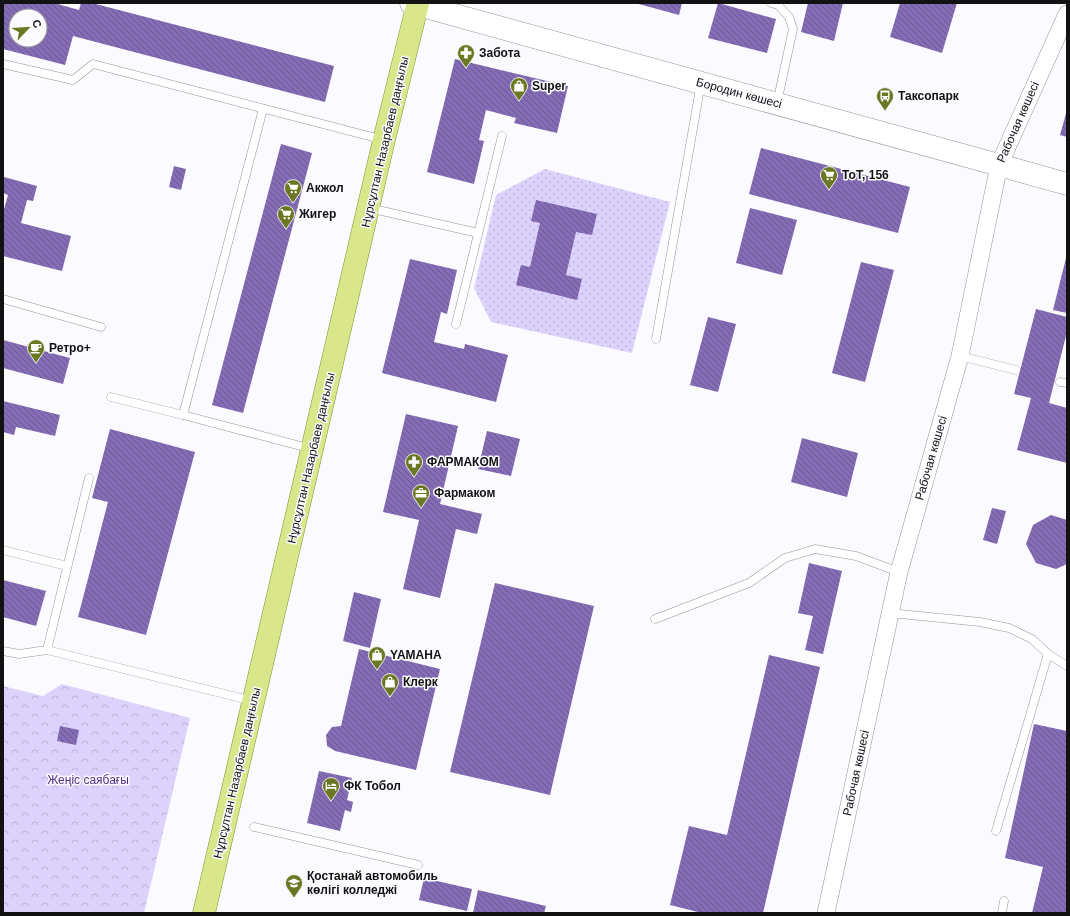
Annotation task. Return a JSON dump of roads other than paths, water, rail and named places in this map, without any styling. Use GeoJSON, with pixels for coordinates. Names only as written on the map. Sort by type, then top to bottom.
{"type":"FeatureCollection","features":[{"type":"Feature","properties":{"kind":"main road","name":"Нұрсұлтан Назарбаев даңғылы"},"geometry":{"type":"LineString","coordinates":[[204,913],[416,4]]}},
{"type":"Feature","properties":{"kind":"street","name":"Бородин көшесі"},"geometry":{"type":"LineString","coordinates":[[416,4],[1067,184]]}},
{"type":"Feature","properties":{"kind":"street","name":"Рабочая көшесі"},"geometry":{"type":"LineString","coordinates":[[826,913],[899,572],[960,356],[999,164],[1067,14]]}},
{"type":"Feature","properties":{"kind":"lane"},"geometry":{"type":"LineString","coordinates":[[771,3],[778,5],[789,17],[793,29],[776,104]]}},
{"type":"Feature","properties":{"kind":"lane"},"geometry":{"type":"LineString","coordinates":[[3,64],[73,80],[93,64],[384,140]]}},
{"type":"Feature","properties":{"kind":"lane"},"geometry":{"type":"LineString","coordinates":[[656,339],[701,83]]}},
{"type":"Feature","properties":{"kind":"lane"},"geometry":{"type":"LineString","coordinates":[[183,415],[263,109]]}},
{"type":"Feature","properties":{"kind":"lane"},"geometry":{"type":"LineString","coordinates":[[456,324],[502,136]]}},
{"type":"Feature","properties":{"kind":"lane"},"geometry":{"type":"LineString","coordinates":[[369,208],[478,233]]}},
{"type":"Feature","properties":{"kind":"lane"},"geometry":{"type":"LineString","coordinates":[[3,299],[101,327]]}},
{"type":"Feature","properties":{"kind":"lane"},"geometry":{"type":"LineString","coordinates":[[960,356],[1016,370]]}},
{"type":"Feature","properties":{"kind":"lane"},"geometry":{"type":"LineString","coordinates":[[111,397],[313,449]]}},
{"type":"Feature","properties":{"kind":"lane"},"geometry":{"type":"LineString","coordinates":[[47,650],[89,478]]}},
{"type":"Feature","properties":{"kind":"lane"},"geometry":{"type":"LineString","coordinates":[[655,619],[749,583],[785,558],[815,549],[856,556],[899,572]]}},
{"type":"Feature","properties":{"kind":"lane"},"geometry":{"type":"LineString","coordinates":[[3,550],[67,566]]}},
{"type":"Feature","properties":{"kind":"lane"},"geometry":{"type":"LineString","coordinates":[[890,613],[980,622],[1008,628],[1032,639],[1048,654],[1067,666]]}},
{"type":"Feature","properties":{"kind":"lane"},"geometry":{"type":"LineString","coordinates":[[3,651],[19,654],[47,650],[254,702]]}},
{"type":"Feature","properties":{"kind":"lane"},"geometry":{"type":"LineString","coordinates":[[996,831],[1048,654]]}},
{"type":"Feature","properties":{"kind":"lane"},"geometry":{"type":"LineString","coordinates":[[254,827],[418,865]]}},
{"type":"Feature","properties":{"kind":"lane"},"geometry":{"type":"LineString","coordinates":[[1002,913],[1004,902]]}},
{"type":"Feature","properties":{"kind":"place","name":"Забота"},"geometry":{"type":"Point","coordinates":[466,68]}},
{"type":"Feature","properties":{"kind":"place","name":"Super"},"geometry":{"type":"Point","coordinates":[519,101]}},
{"type":"Feature","properties":{"kind":"place","name":"Таксопарк"},"geometry":{"type":"Point","coordinates":[885,111]}},
{"type":"Feature","properties":{"kind":"place","name":"ТоТ, 156"},"geometry":{"type":"Point","coordinates":[829,190]}},
{"type":"Feature","properties":{"kind":"place","name":"Акжол"},"geometry":{"type":"Point","coordinates":[293,203]}},
{"type":"Feature","properties":{"kind":"place","name":"Жигер"},"geometry":{"type":"Point","coordinates":[286,229]}},
{"type":"Feature","properties":{"kind":"place","name":"Ретро+"},"geometry":{"type":"Point","coordinates":[36,363]}},
{"type":"Feature","properties":{"kind":"place","name":"ФАРМАКОМ"},"geometry":{"type":"Point","coordinates":[414,477]}},
{"type":"Feature","properties":{"kind":"place","name":"Фармаком"},"geometry":{"type":"Point","coordinates":[421,508]}},
{"type":"Feature","properties":{"kind":"place","name":"YAMAHA"},"geometry":{"type":"Point","coordinates":[377,670]}},
{"type":"Feature","properties":{"kind":"place","name":"Клерк"},"geometry":{"type":"Point","coordinates":[390,697]}},
{"type":"Feature","properties":{"kind":"place","name":"ФК Тобол"},"geometry":{"type":"Point","coordinates":[331,801]}},
{"type":"Feature","properties":{"kind":"place","name":"Қостанай автомобиль көлігі колледжі"},"geometry":{"type":"Point","coordinates":[294,898]}},
{"type":"Feature","properties":{"kind":"park label","name":"Жеңіс саябағы"},"geometry":{"type":"Point","coordinates":[88,780]}}]}
